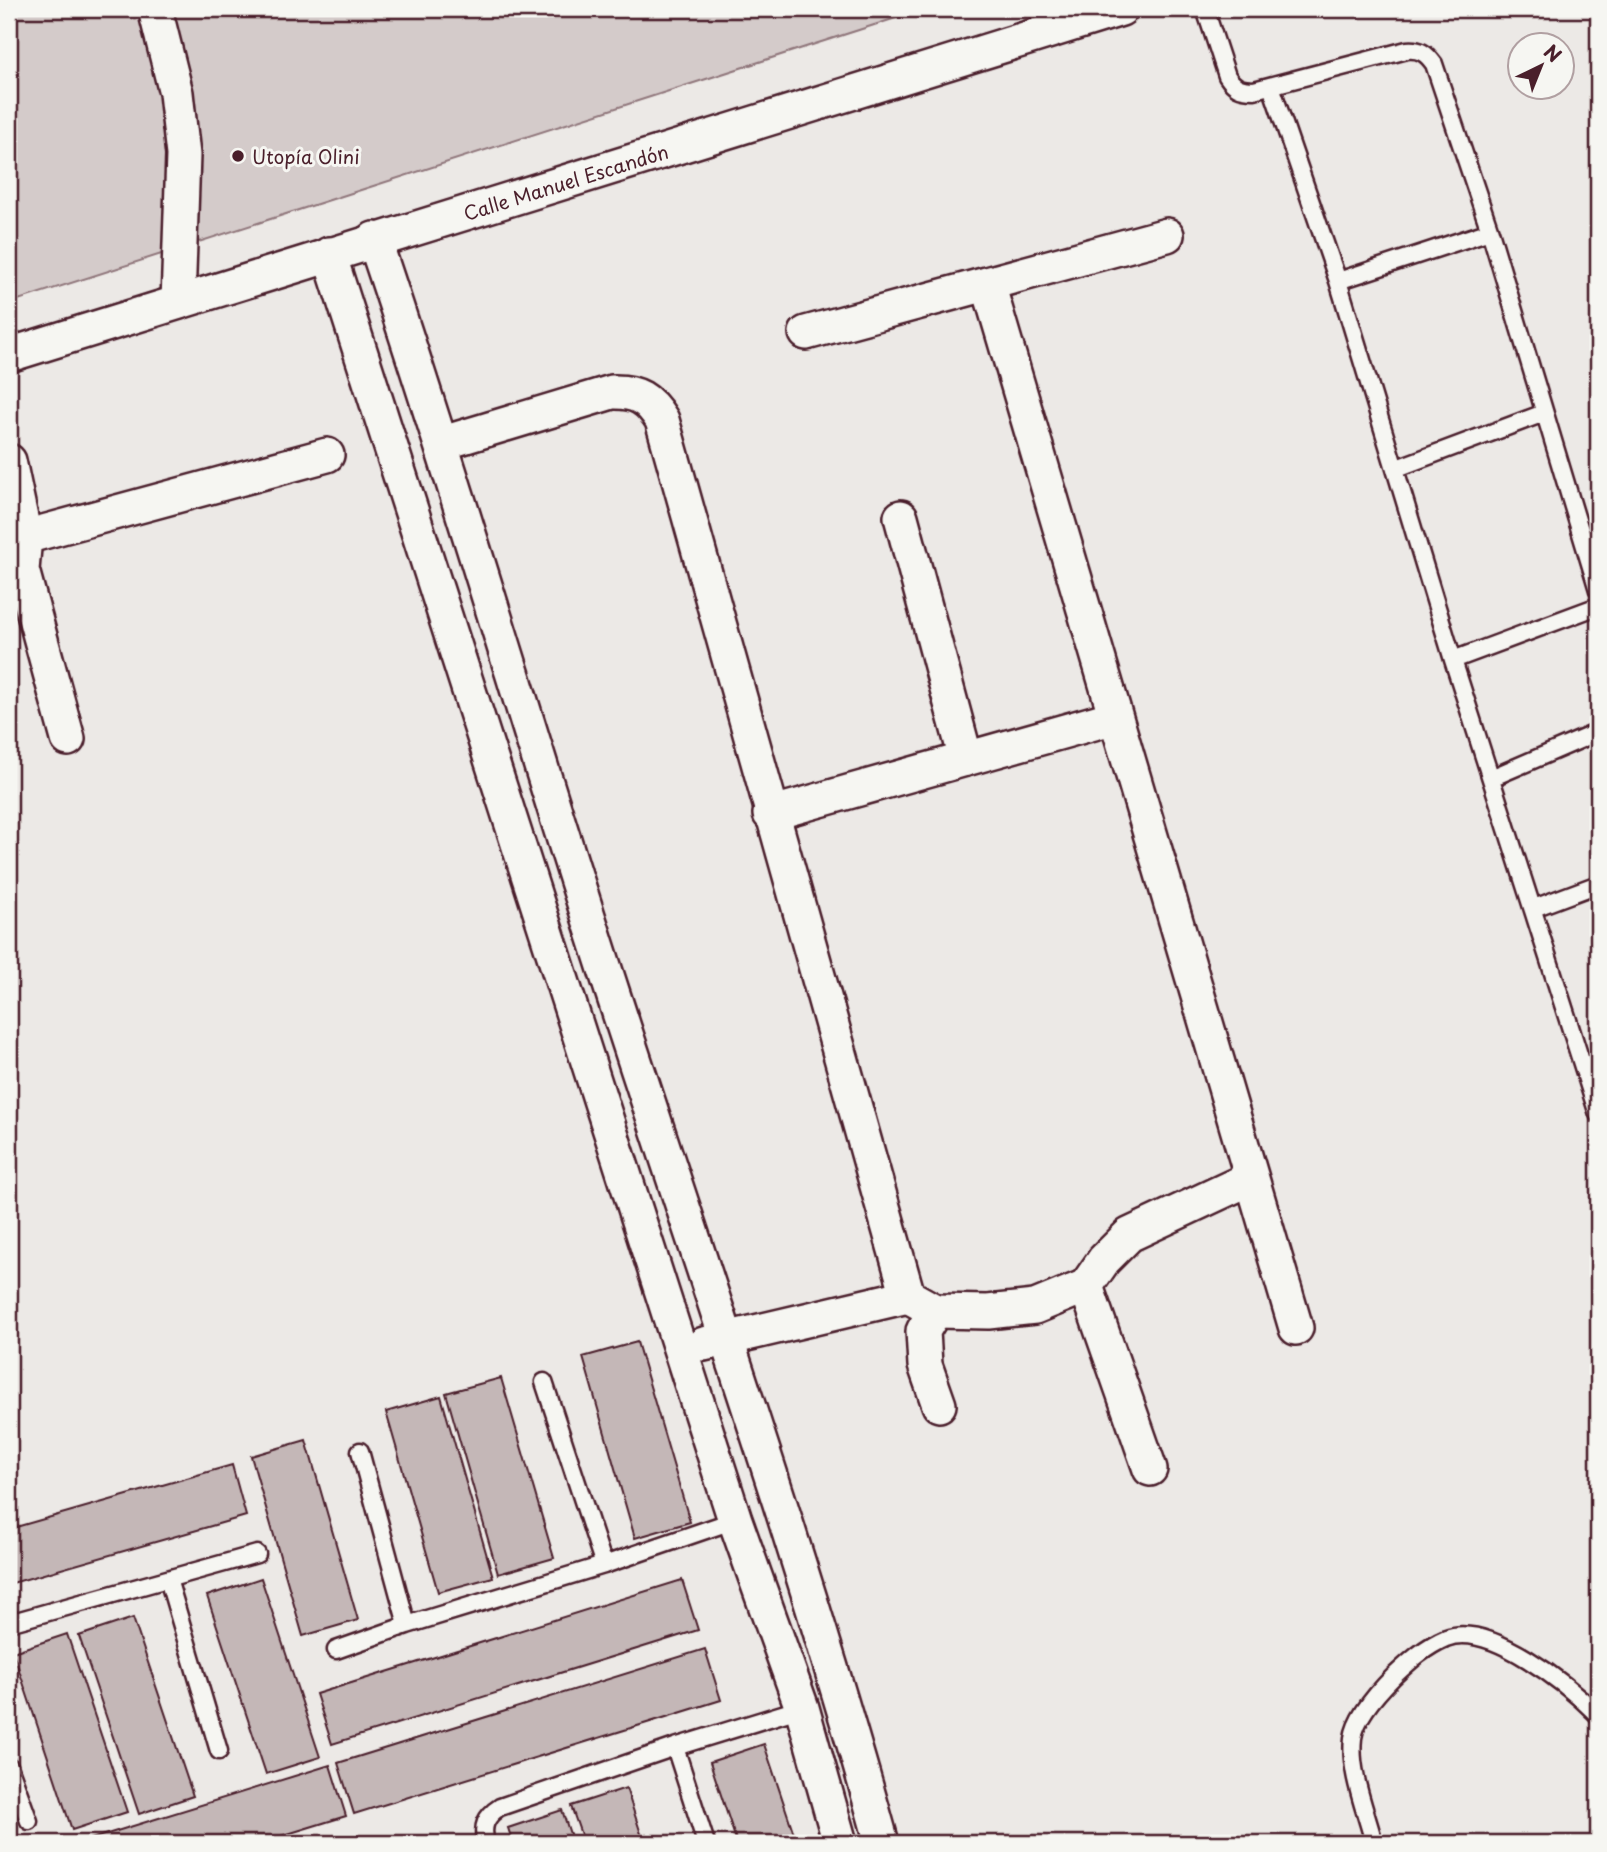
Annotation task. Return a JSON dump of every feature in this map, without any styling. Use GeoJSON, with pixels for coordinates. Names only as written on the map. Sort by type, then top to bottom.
{"type":"FeatureCollection","features":[{"type":"Feature","properties":{"kind":"street"},"geometry":{"type":"LineString","coordinates":[[155,9],[176,93],[183,155],[178,302]]}},
{"type":"Feature","properties":{"kind":"street","name":"Calle Manuel Escandón"},"geometry":{"type":"LineString","coordinates":[[9,355],[374,239],[1121,9]]}},
{"type":"Feature","properties":{"kind":"street"},"geometry":{"type":"LineString","coordinates":[[806,333],[1167,235]]}},
{"type":"Feature","properties":{"kind":"street"},"geometry":{"type":"LineString","coordinates":[[374,239],[443,443],[560,831],[840,1694],[882,1843]]}},
{"type":"Feature","properties":{"kind":"street"},"geometry":{"type":"LineString","coordinates":[[329,254],[735,1520],[802,1708],[840,1843]]}},
{"type":"Feature","properties":{"kind":"street"},"geometry":{"type":"LineString","coordinates":[[988,284],[1296,1328]]}},
{"type":"Feature","properties":{"kind":"street"},"geometry":{"type":"LineString","coordinates":[[443,443],[612,392],[640,395],[653,406],[662,421],[771,814],[921,1303],[925,1365],[939,1405]]}},
{"type":"Feature","properties":{"kind":"street"},"geometry":{"type":"LineString","coordinates":[[25,537],[327,455]]}},
{"type":"Feature","properties":{"kind":"street"},"geometry":{"type":"LineString","coordinates":[[9,461],[25,537],[22,570],[68,739]]}},
{"type":"Feature","properties":{"kind":"street"},"geometry":{"type":"LineString","coordinates":[[901,517],[966,759]]}},
{"type":"Feature","properties":{"kind":"street"},"geometry":{"type":"LineString","coordinates":[[771,814],[1115,717]]}},
{"type":"Feature","properties":{"kind":"street"},"geometry":{"type":"LineString","coordinates":[[519,843],[560,831]]}},
{"type":"Feature","properties":{"kind":"street"},"geometry":{"type":"LineString","coordinates":[[681,1350],[724,1338],[921,1303],[988,1312],[1035,1307],[1086,1286],[1104,1260],[1129,1235],[1251,1178]]}},
{"type":"Feature","properties":{"kind":"street"},"geometry":{"type":"LineString","coordinates":[[1086,1286],[1150,1469]]}},
{"type":"Feature","properties":{"kind":"street"},"geometry":{"type":"LineString","coordinates":[[735,1520],[779,1504]]}},
{"type":"Feature","properties":{"kind":"street"},"geometry":{"type":"LineString","coordinates":[[802,1708],[840,1694]]}},
{"type":"Feature","properties":{"kind":"lane"},"geometry":{"type":"LineString","coordinates":[[1205,9],[1233,85],[1242,90],[1271,86],[1407,50],[1418,50],[1427,55],[1434,64],[1490,231],[1598,590]]}},
{"type":"Feature","properties":{"kind":"lane"},"geometry":{"type":"LineString","coordinates":[[1271,86],[1338,281],[1397,468],[1453,660],[1598,1114]]}},
{"type":"Feature","properties":{"kind":"lane"},"geometry":{"type":"LineString","coordinates":[[1338,281],[1490,231]]}},
{"type":"Feature","properties":{"kind":"lane"},"geometry":{"type":"LineString","coordinates":[[1397,468],[1544,413]]}},
{"type":"Feature","properties":{"kind":"lane"},"geometry":{"type":"LineString","coordinates":[[1453,660],[1598,606]]}},
{"type":"Feature","properties":{"kind":"lane"},"geometry":{"type":"LineString","coordinates":[[1491,778],[1598,732]]}},
{"type":"Feature","properties":{"kind":"lane"},"geometry":{"type":"LineString","coordinates":[[1534,908],[1598,884]]}},
{"type":"Feature","properties":{"kind":"lane"},"geometry":{"type":"LineString","coordinates":[[544,1382],[604,1565]]}},
{"type":"Feature","properties":{"kind":"lane"},"geometry":{"type":"LineString","coordinates":[[360,1451],[407,1625]]}},
{"type":"Feature","properties":{"kind":"lane"},"geometry":{"type":"LineString","coordinates":[[336,1650],[407,1625],[604,1565],[735,1520]]}},
{"type":"Feature","properties":{"kind":"lane"},"geometry":{"type":"LineString","coordinates":[[9,1623],[257,1554]]}},
{"type":"Feature","properties":{"kind":"lane"},"geometry":{"type":"LineString","coordinates":[[167,1579],[219,1751]]}},
{"type":"Feature","properties":{"kind":"lane"},"geometry":{"type":"LineString","coordinates":[[1374,1843],[1353,1759],[1353,1736],[1364,1713],[1384,1686],[1417,1654],[1448,1637],[1476,1638],[1506,1648],[1536,1664],[1564,1684],[1598,1715]]}},
{"type":"Feature","properties":{"kind":"lane"},"geometry":{"type":"LineString","coordinates":[[486,1843],[483,1832],[485,1821],[500,1807],[675,1747],[802,1708]]}},
{"type":"Feature","properties":{"kind":"lane"},"geometry":{"type":"LineString","coordinates":[[675,1747],[706,1843]]}},
{"type":"Feature","properties":{"kind":"lane"},"geometry":{"type":"LineString","coordinates":[[9,1766],[29,1821]]}},
{"type":"Feature","properties":{"kind":"shaded area","name":"Utopía Olini"},"geometry":{"type":"Polygon","coordinates":[[[9,9],[924,9],[9,303],[9,9]]]}},
{"type":"Feature","properties":{"kind":"building"},"geometry":{"type":"Polygon","coordinates":[[[637,1342],[690,1522],[635,1538],[583,1357],[637,1342]]]}},
{"type":"Feature","properties":{"kind":"building"},"geometry":{"type":"Polygon","coordinates":[[[501,1378],[554,1558],[498,1574],[446,1393],[501,1378]]]}},
{"type":"Feature","properties":{"kind":"building"},"geometry":{"type":"Polygon","coordinates":[[[441,1396],[493,1577],[438,1592],[386,1412],[441,1396]]]}},
{"type":"Feature","properties":{"kind":"building"},"geometry":{"type":"Polygon","coordinates":[[[306,1440],[358,1620],[303,1636],[251,1456],[306,1440]]]}},
{"type":"Feature","properties":{"kind":"building"},"geometry":{"type":"Polygon","coordinates":[[[232,1465],[246,1516],[9,1584],[9,1529],[232,1465]]]}},
{"type":"Feature","properties":{"kind":"building"},"geometry":{"type":"Polygon","coordinates":[[[261,1578],[320,1757],[266,1774],[207,1596],[261,1578]]]}},
{"type":"Feature","properties":{"kind":"building"},"geometry":{"type":"Polygon","coordinates":[[[682,1580],[698,1630],[332,1744],[316,1694],[682,1580]]]}},
{"type":"Feature","properties":{"kind":"building"},"geometry":{"type":"Polygon","coordinates":[[[133,1618],[193,1796],[139,1814],[79,1636],[133,1618]]]}},
{"type":"Feature","properties":{"kind":"building"},"geometry":{"type":"Polygon","coordinates":[[[67,1634],[127,1812],[72,1830],[13,1652],[67,1634]]]}},
{"type":"Feature","properties":{"kind":"building"},"geometry":{"type":"Polygon","coordinates":[[[705,1649],[721,1700],[354,1814],[338,1763],[705,1649]]]}},
{"type":"Feature","properties":{"kind":"building"},"geometry":{"type":"Polygon","coordinates":[[[764,1744],[797,1843],[737,1843],[710,1762],[764,1744]]]}},
{"type":"Feature","properties":{"kind":"building"},"geometry":{"type":"Polygon","coordinates":[[[330,1765],[346,1816],[258,1843],[78,1843],[330,1765]]]}},
{"type":"Feature","properties":{"kind":"building"},"geometry":{"type":"Polygon","coordinates":[[[626,1788],[644,1843],[584,1843],[571,1806],[626,1788]]]}},
{"type":"Feature","properties":{"kind":"building"},"geometry":{"type":"Polygon","coordinates":[[[562,1810],[573,1843],[513,1843],[508,1828],[562,1810]]]}},
{"type":"Feature","properties":{"kind":"place","name":"Utopía Olini"},"geometry":{"type":"Point","coordinates":[238,156]}}]}
